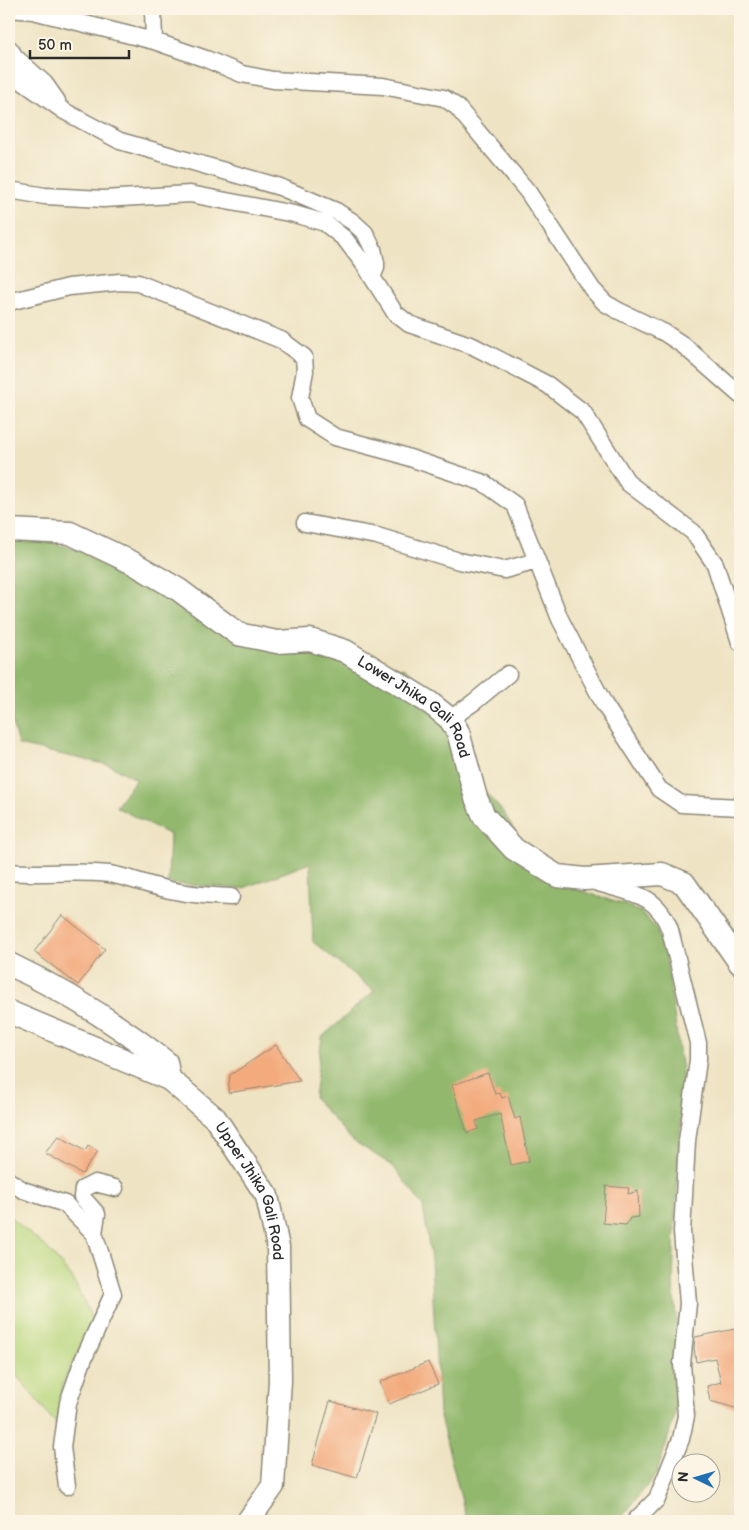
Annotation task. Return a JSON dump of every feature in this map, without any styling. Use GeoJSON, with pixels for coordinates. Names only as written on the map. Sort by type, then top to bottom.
{"type":"FeatureCollection","features":[{"type":"Feature","properties":{"kind":"main road","name":"Lower Jhika Gali Road"},"geometry":{"type":"LineString","coordinates":[[9,530],[70,533],[133,563],[180,590],[238,634],[276,642],[310,640],[345,651],[430,703],[450,719],[458,732],[476,798],[484,816],[514,850],[558,876],[585,879],[662,874],[684,883],[740,963]]}},
{"type":"Feature","properties":{"kind":"main road","name":"Upper Jhika Gali Road"},"geometry":{"type":"LineString","coordinates":[[9,964],[39,978],[94,1009],[166,1062],[169,1079],[215,1118],[267,1196],[278,1247],[280,1380],[274,1486],[248,1521]]}},
{"type":"Feature","properties":{"kind":"main road"},"geometry":{"type":"LineString","coordinates":[[9,1012],[169,1079]]}},
{"type":"Feature","properties":{"kind":"street"},"geometry":{"type":"LineString","coordinates":[[9,9],[33,11],[154,42],[206,59],[242,74],[273,80],[383,86],[444,98],[457,107],[528,192],[592,289],[605,303],[666,333],[740,395]]}},
{"type":"Feature","properties":{"kind":"street"},"geometry":{"type":"LineString","coordinates":[[153,9],[154,42]]}},
{"type":"Feature","properties":{"kind":"street"},"geometry":{"type":"LineString","coordinates":[[9,48],[15,57],[45,84],[64,111]]}},
{"type":"Feature","properties":{"kind":"street"},"geometry":{"type":"LineString","coordinates":[[9,72],[64,111],[120,141],[280,187],[336,212],[352,222],[365,234],[373,249],[376,263],[372,277]]}},
{"type":"Feature","properties":{"kind":"street"},"geometry":{"type":"LineString","coordinates":[[9,190],[45,196],[103,199],[190,194],[294,214],[325,223],[345,239],[367,268],[395,313],[409,324],[473,346],[548,385],[583,412],[628,483],[693,532],[715,564],[740,642]]}},
{"type":"Feature","properties":{"kind":"street"},"geometry":{"type":"LineString","coordinates":[[9,302],[70,286],[120,282],[138,283],[281,340],[304,357],[305,371],[300,398],[306,419],[335,437],[395,453],[484,482],[515,505],[560,619],[604,704],[659,789],[681,804],[740,807]]}},
{"type":"Feature","properties":{"kind":"street"},"geometry":{"type":"LineString","coordinates":[[305,523],[377,536],[459,561],[504,570],[537,561]]}},
{"type":"Feature","properties":{"kind":"street"},"geometry":{"type":"LineString","coordinates":[[450,719],[508,674]]}},
{"type":"Feature","properties":{"kind":"street"},"geometry":{"type":"LineString","coordinates":[[9,872],[30,874],[68,872],[108,874],[162,888],[211,896],[231,897]]}},
{"type":"Feature","properties":{"kind":"street"},"geometry":{"type":"LineString","coordinates":[[585,879],[647,898],[665,916],[698,1043],[698,1060],[687,1141],[682,1232],[688,1303],[682,1364],[686,1416],[681,1439],[657,1499],[635,1521]]}},
{"type":"Feature","properties":{"kind":"street"},"geometry":{"type":"LineString","coordinates":[[9,1181],[23,1190],[65,1204],[94,1233]]}},
{"type":"Feature","properties":{"kind":"street"},"geometry":{"type":"LineString","coordinates":[[67,1486],[62,1447],[68,1404],[83,1360],[113,1294],[94,1233],[97,1214],[82,1197],[83,1189],[95,1183],[115,1188]]}},
{"type":"Feature","properties":{"kind":"green space"},"geometry":{"type":"Polygon","coordinates":[[[9,536],[44,540],[120,563],[267,650],[338,658],[406,669],[469,722],[455,759],[504,813],[542,878],[641,912],[656,928],[666,957],[685,1093],[680,1130],[673,1284],[678,1337],[677,1388],[674,1418],[657,1473],[619,1521],[467,1521],[439,1413],[431,1260],[423,1206],[393,1166],[352,1140],[314,1098],[322,1037],[374,991],[313,942],[310,863],[241,889],[168,883],[170,835],[116,807],[136,779],[109,765],[18,745],[9,710],[9,536]]]}},
{"type":"Feature","properties":{"kind":"green space"},"geometry":{"type":"Polygon","coordinates":[[[9,1216],[47,1248],[73,1279],[93,1321],[63,1383],[57,1425],[9,1366],[9,1216]]]}},
{"type":"Feature","properties":{"kind":"building"},"geometry":{"type":"Polygon","coordinates":[[[62,915],[105,949],[78,985],[34,952],[62,915]]]}},
{"type":"Feature","properties":{"kind":"building"},"geometry":{"type":"Polygon","coordinates":[[[276,1045],[300,1081],[228,1093],[230,1075],[276,1045]]]}},
{"type":"Feature","properties":{"kind":"building"},"geometry":{"type":"Polygon","coordinates":[[[488,1073],[495,1094],[500,1093],[502,1098],[508,1096],[515,1119],[520,1117],[529,1161],[511,1165],[500,1114],[476,1121],[478,1129],[467,1133],[452,1085],[488,1073]]]}},
{"type":"Feature","properties":{"kind":"building"},"geometry":{"type":"Polygon","coordinates":[[[59,1136],[85,1151],[88,1146],[98,1151],[82,1174],[45,1153],[59,1136]]]}},
{"type":"Feature","properties":{"kind":"building"},"geometry":{"type":"Polygon","coordinates":[[[606,1186],[629,1188],[628,1194],[638,1191],[639,1217],[630,1218],[626,1225],[603,1223],[606,1186]]]}},
{"type":"Feature","properties":{"kind":"building"},"geometry":{"type":"Polygon","coordinates":[[[740,1328],[740,1408],[735,1408],[710,1401],[707,1386],[721,1382],[715,1358],[696,1362],[694,1348],[695,1337],[740,1328]]]}},
{"type":"Feature","properties":{"kind":"building"},"geometry":{"type":"Polygon","coordinates":[[[428,1362],[438,1384],[389,1404],[380,1382],[428,1362]]]}},
{"type":"Feature","properties":{"kind":"building"},"geometry":{"type":"Polygon","coordinates":[[[330,1401],[376,1414],[357,1478],[312,1465],[330,1401]]]}}]}
